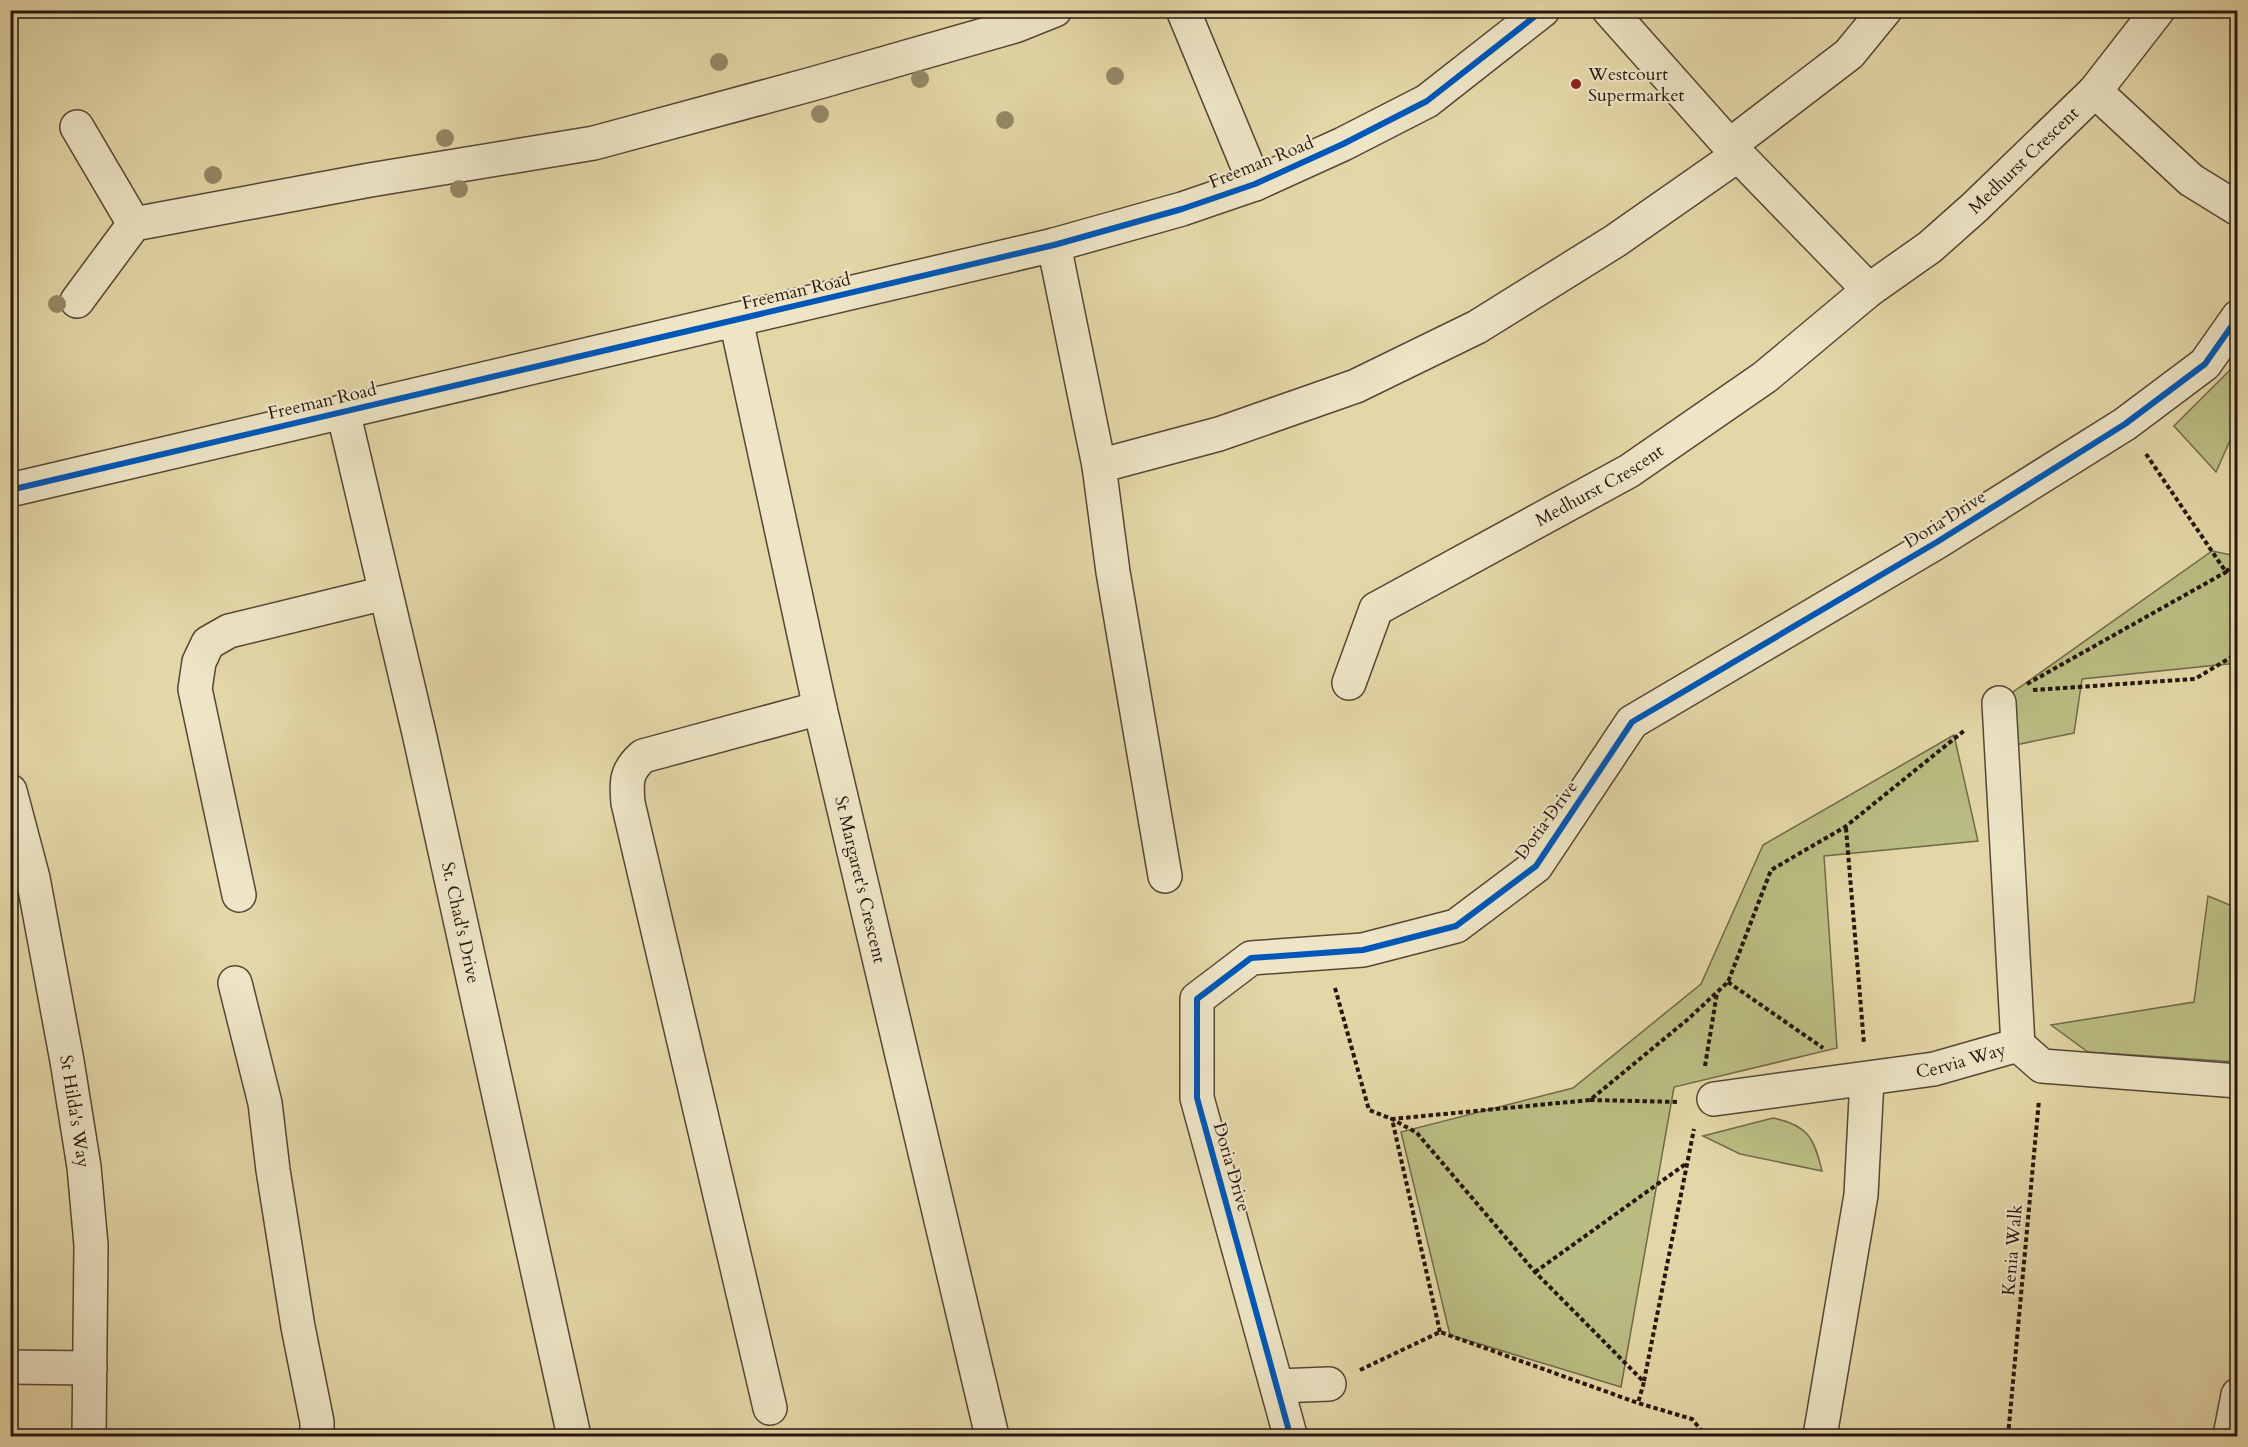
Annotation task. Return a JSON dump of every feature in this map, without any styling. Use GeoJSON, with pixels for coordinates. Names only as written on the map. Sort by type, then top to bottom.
{"type":"FeatureCollection","features":[{"type":"Feature","properties":{"kind":"street"},"geometry":{"type":"LineString","coordinates":[[76,301],[134,224],[370,180],[594,143],[1015,26],[1054,10]]}},
{"type":"Feature","properties":{"kind":"street"},"geometry":{"type":"LineString","coordinates":[[1183,10],[1255,184]]}},
{"type":"Feature","properties":{"kind":"street","name":"Freeman Road"},"geometry":{"type":"LineString","coordinates":[[10,490],[1054,245],[1182,209],[1255,184],[1343,144],[1427,101],[1543,10]]}},
{"type":"Feature","properties":{"kind":"street"},"geometry":{"type":"LineString","coordinates":[[1610,10],[1734,150],[1869,290]]}},
{"type":"Feature","properties":{"kind":"street"},"geometry":{"type":"LineString","coordinates":[[1100,466],[1220,434],[1356,386],[1477,327],[1615,241],[1734,150],[1849,54],[1885,10]]}},
{"type":"Feature","properties":{"kind":"street","name":"Medhurst Crescent"},"geometry":{"type":"LineString","coordinates":[[1349,683],[1376,609],[1629,471],[1766,377],[1869,290],[1930,247],[2095,91],[2158,10]]}},
{"type":"Feature","properties":{"kind":"street"},"geometry":{"type":"LineString","coordinates":[[2095,91],[2191,180],[2238,209]]}},
{"type":"Feature","properties":{"kind":"street"},"geometry":{"type":"LineString","coordinates":[[76,127],[134,224]]}},
{"type":"Feature","properties":{"kind":"street"},"geometry":{"type":"LineString","coordinates":[[1054,245],[1100,466],[1113,572],[1165,876]]}},
{"type":"Feature","properties":{"kind":"street","name":"Doria Drive"},"geometry":{"type":"LineString","coordinates":[[1288,1431],[1197,1098],[1197,999],[1251,958],[1363,950],[1456,926],[1536,866],[1632,722],[1937,542],[2125,424],[2205,364],[2238,317]]}},
{"type":"Feature","properties":{"kind":"street","name":"St Margaret's Crescent"},"geometry":{"type":"LineString","coordinates":[[736,320],[820,708],[992,1437]]}},
{"type":"Feature","properties":{"kind":"street","name":"St. Chad's Drive"},"geometry":{"type":"LineString","coordinates":[[343,411],[419,732],[574,1437]]}},
{"type":"Feature","properties":{"kind":"street"},"geometry":{"type":"LineString","coordinates":[[238,895],[195,689],[199,662],[208,643],[229,632],[385,593]]}},
{"type":"Feature","properties":{"kind":"street"},"geometry":{"type":"LineString","coordinates":[[2006,697],[2018,1045]]}},
{"type":"Feature","properties":{"kind":"street"},"geometry":{"type":"LineString","coordinates":[[770,1408],[628,803],[626,783],[632,766],[643,756],[820,708]]}},
{"type":"Feature","properties":{"kind":"street","name":"St Hilda's Way"},"geometry":{"type":"LineString","coordinates":[[10,791],[33,878],[84,1167],[91,1245],[89,1437]]}},
{"type":"Feature","properties":{"kind":"street"},"geometry":{"type":"LineString","coordinates":[[235,983],[265,1103],[273,1170],[298,1327],[317,1422],[317,1437]]}},
{"type":"Feature","properties":{"kind":"street","name":"Cervia Way"},"geometry":{"type":"LineString","coordinates":[[1707,1101],[1935,1069],[2018,1045],[2042,1066]]}},
{"type":"Feature","properties":{"kind":"street"},"geometry":{"type":"LineString","coordinates":[[2042,1066],[2238,1081]]}},
{"type":"Feature","properties":{"kind":"street"},"geometry":{"type":"LineString","coordinates":[[1820,1437],[1861,1195],[1868,1079]]}},
{"type":"Feature","properties":{"kind":"street"},"geometry":{"type":"LineString","coordinates":[[10,1368],[90,1368]]}},
{"type":"Feature","properties":{"kind":"street"},"geometry":{"type":"LineString","coordinates":[[1277,1386],[1329,1384]]}},
{"type":"Feature","properties":{"kind":"street"},"geometry":{"type":"LineString","coordinates":[[2230,1437],[2238,1395]]}},
{"type":"Feature","properties":{"kind":"path"},"geometry":{"type":"LineString","coordinates":[[2125,424],[2226,572]]}},
{"type":"Feature","properties":{"kind":"path"},"geometry":{"type":"LineString","coordinates":[[1590,1100],[1687,1020],[1728,982],[1771,870],[1845,827],[2006,697],[2226,572],[2238,560]]}},
{"type":"Feature","properties":{"kind":"path"},"geometry":{"type":"LineString","coordinates":[[2006,697],[2195,679],[2238,653]]}},
{"type":"Feature","properties":{"kind":"path"},"geometry":{"type":"LineString","coordinates":[[1845,827],[1868,1079]]}},
{"type":"Feature","properties":{"kind":"path"},"geometry":{"type":"LineString","coordinates":[[1325,952],[1368,1110],[1392,1119],[1417,1133],[1535,1272],[1644,1382]]}},
{"type":"Feature","properties":{"kind":"path"},"geometry":{"type":"LineString","coordinates":[[1728,982],[1868,1079]]}},
{"type":"Feature","properties":{"kind":"path"},"geometry":{"type":"LineString","coordinates":[[1638,1402],[1644,1382],[1687,1163],[1707,1101],[1717,992]]}},
{"type":"Feature","properties":{"kind":"path"},"geometry":{"type":"LineString","coordinates":[[1392,1119],[1590,1100],[1707,1101]]}},
{"type":"Feature","properties":{"kind":"path"},"geometry":{"type":"LineString","coordinates":[[1392,1119],[1440,1332]]}},
{"type":"Feature","properties":{"kind":"path"},"geometry":{"type":"LineString","coordinates":[[1535,1272],[1687,1163]]}},
{"type":"Feature","properties":{"kind":"path"},"geometry":{"type":"LineString","coordinates":[[1329,1384],[1440,1332],[1692,1419],[1706,1437]]}},
{"type":"Feature","properties":{"kind":"green space"},"geometry":{"type":"Polygon","coordinates":[[[2237,363],[2237,425],[2216,472],[2174,426],[2237,363]]]}},
{"type":"Feature","properties":{"kind":"green space"},"geometry":{"type":"Polygon","coordinates":[[[2212,551],[2237,556],[2237,663],[2082,679],[2074,733],[2015,745],[2013,692],[2212,551]]]}},
{"type":"Feature","properties":{"kind":"green space"},"geometry":{"type":"Polygon","coordinates":[[[1954,735],[1978,841],[1824,856],[1837,1048],[1674,1087],[1621,1387],[1450,1335],[1401,1132],[1573,1088],[1701,984],[1763,845],[1954,735]]]}},
{"type":"Feature","properties":{"kind":"green space"},"geometry":{"type":"Polygon","coordinates":[[[2208,896],[2237,908],[2237,1062],[2088,1052],[2051,1025],[2194,1002],[2208,896]]]}},
{"type":"Feature","properties":{"kind":"green space"},"geometry":{"type":"Polygon","coordinates":[[[1773,1118],[1794,1125],[1808,1135],[1816,1150],[1822,1171],[1740,1154],[1703,1136],[1773,1118]]]}},
{"type":"Feature","properties":{"kind":"cycle path"},"geometry":{"type":"LineString","coordinates":[[10,490],[1054,245],[1182,209],[1255,184],[1343,144],[1427,101],[1543,10]]}},
{"type":"Feature","properties":{"kind":"cycle path"},"geometry":{"type":"LineString","coordinates":[[1289,1431],[1197,1098],[1197,999],[1251,958],[1363,950],[1456,926],[1536,866],[1632,722],[1937,542],[2125,424],[2205,364],[2238,317]]}},
{"type":"Feature","properties":{"kind":"place","name":"Westcourt Supermarket"},"geometry":{"type":"Point","coordinates":[1576,84]}}]}
